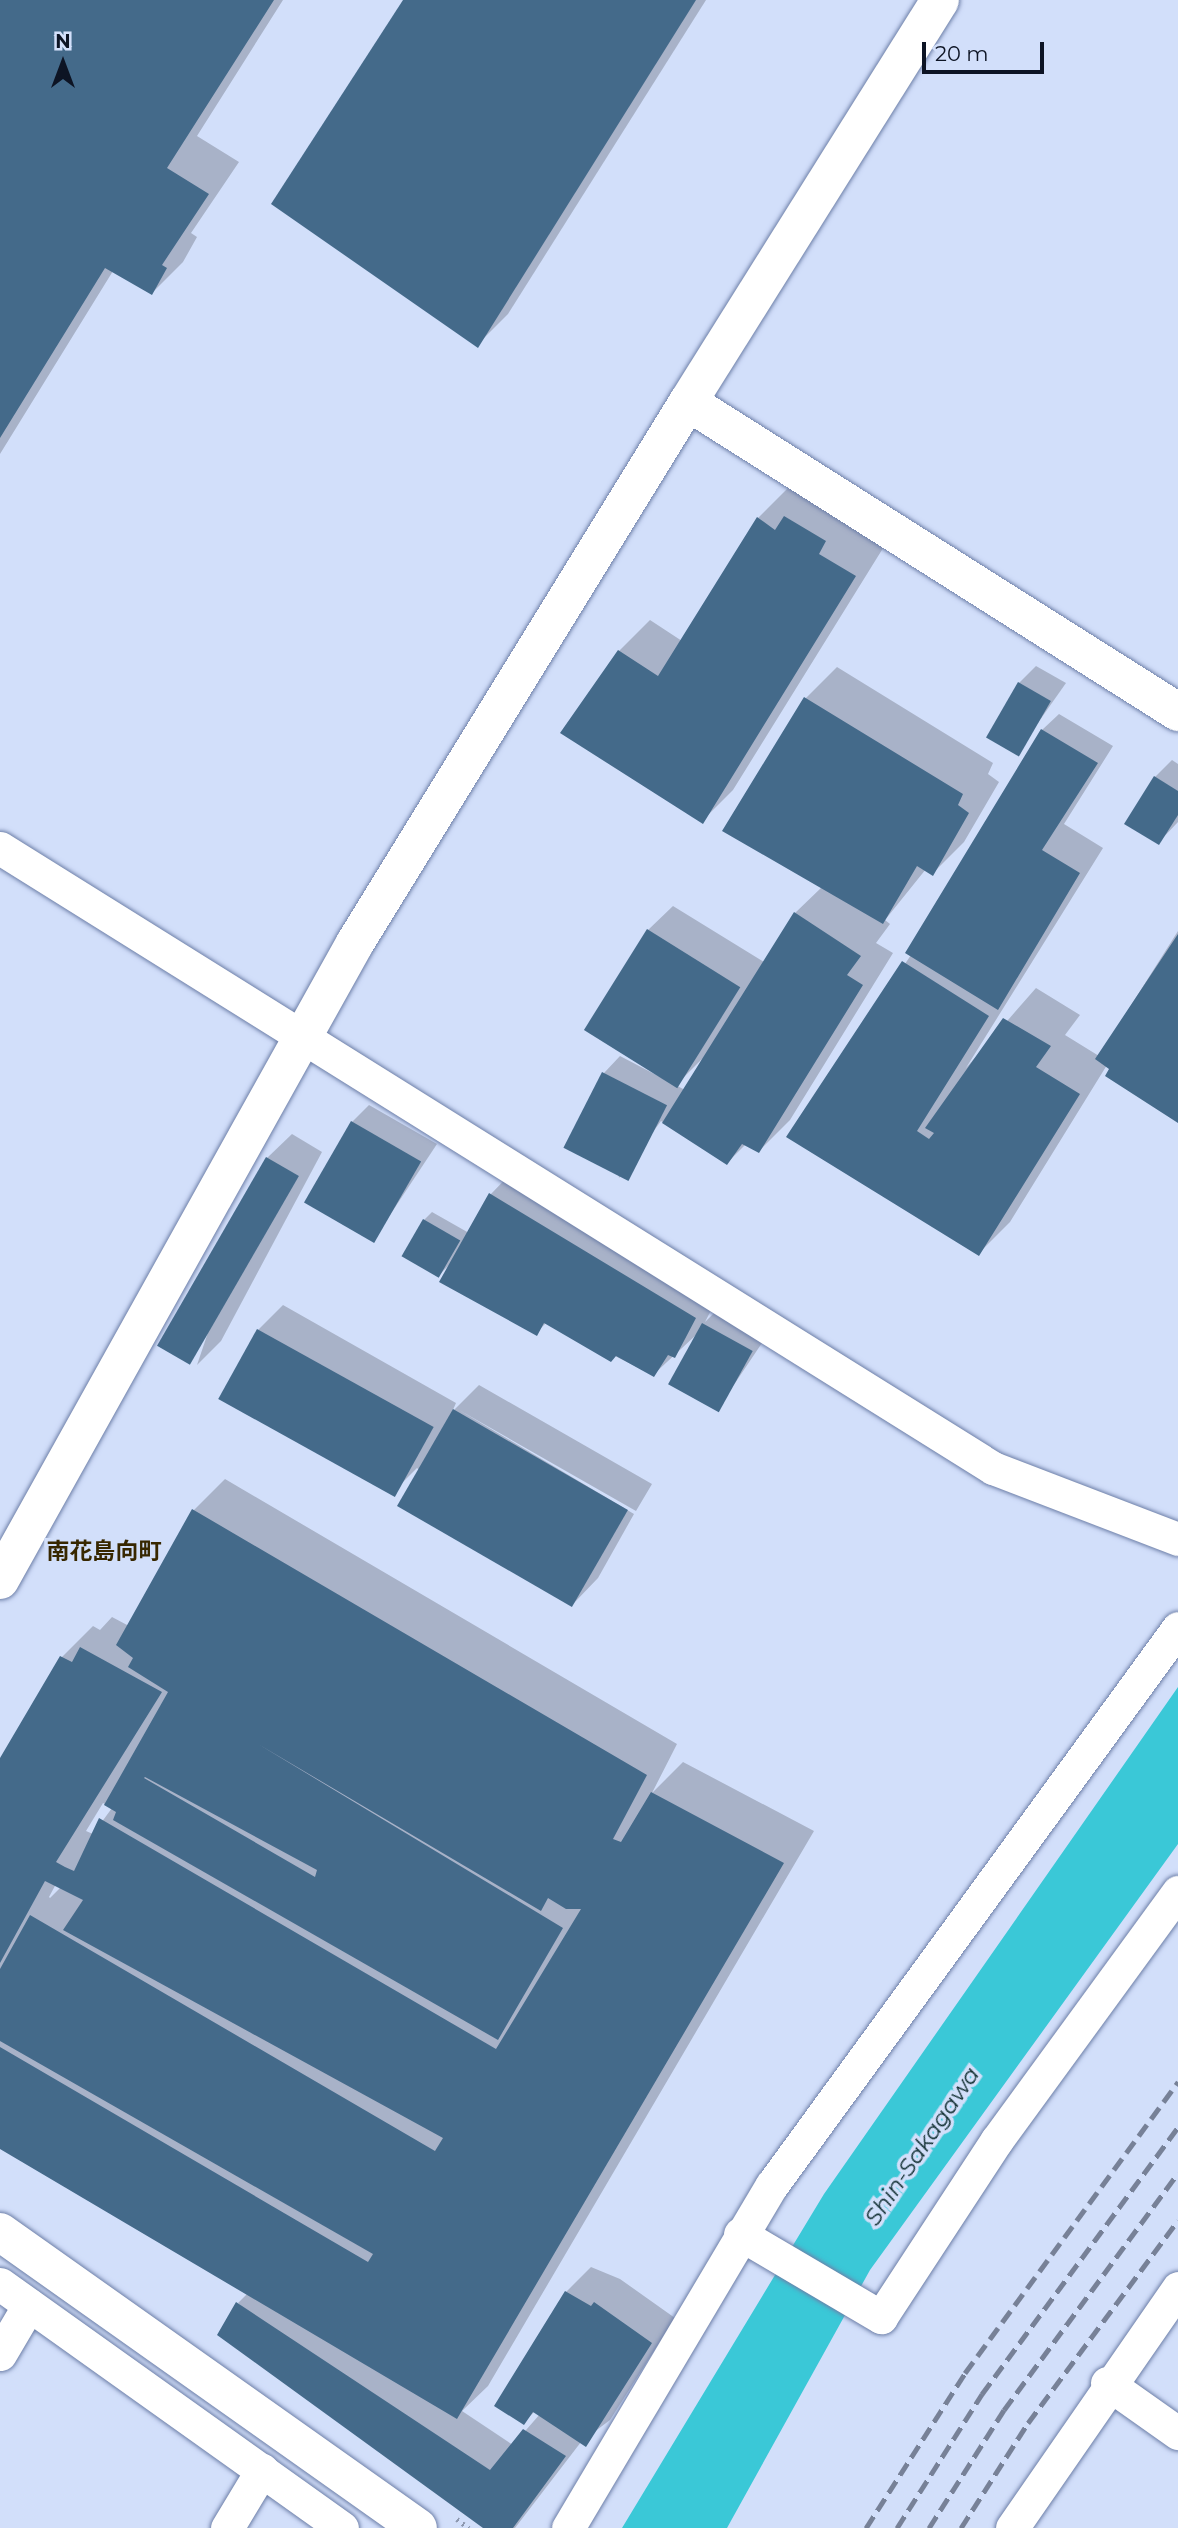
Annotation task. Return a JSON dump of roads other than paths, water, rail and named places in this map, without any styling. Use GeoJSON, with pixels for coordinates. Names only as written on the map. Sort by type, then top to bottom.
{"type":"FeatureCollection","features":[{"type":"Feature","properties":{"kind":"street"},"geometry":{"type":"LineString","coordinates":[[0,1580],[302,1035],[688,402],[940,0]]}},
{"type":"Feature","properties":{"kind":"street"},"geometry":{"type":"LineString","coordinates":[[688,402],[1178,712]]}},
{"type":"Feature","properties":{"kind":"street"},"geometry":{"type":"LineString","coordinates":[[0,848],[993,1468],[1178,1539]]}},
{"type":"Feature","properties":{"kind":"street"},"geometry":{"type":"LineString","coordinates":[[569,2528],[740,2234],[979,1894],[1178,1628]]}},
{"type":"Feature","properties":{"kind":"street"},"geometry":{"type":"LineString","coordinates":[[740,2234],[881,2317],[997,2140],[1178,1892]]}},
{"type":"Feature","properties":{"kind":"street"},"geometry":{"type":"LineString","coordinates":[[0,2232],[418,2528]]}},
{"type":"Feature","properties":{"kind":"street"},"geometry":{"type":"LineString","coordinates":[[0,2284],[342,2528]]}},
{"type":"Feature","properties":{"kind":"street"},"geometry":{"type":"LineString","coordinates":[[1012,2528],[1107,2383],[1178,2288]]}},
{"type":"Feature","properties":{"kind":"street"},"geometry":{"type":"LineString","coordinates":[[0,2354],[29,2305]]}},
{"type":"Feature","properties":{"kind":"street"},"geometry":{"type":"LineString","coordinates":[[1107,2383],[1178,2433]]}},
{"type":"Feature","properties":{"kind":"street"},"geometry":{"type":"LineString","coordinates":[[227,2528],[262,2470]]}},
{"type":"Feature","properties":{"kind":"water","name":"Shin-Sakagawa"},"geometry":{"type":"Polygon","coordinates":[[[1178,1687],[1178,1844],[870,2270],[727,2528],[622,2528],[824,2194],[1178,1687]]]}},
{"type":"Feature","properties":{"kind":"railway"},"geometry":{"type":"LineString","coordinates":[[866,2528],[965,2373],[1178,2082]]}},
{"type":"Feature","properties":{"kind":"railway"},"geometry":{"type":"LineString","coordinates":[[897,2528],[982,2394],[1178,2127]]}},
{"type":"Feature","properties":{"kind":"railway"},"geometry":{"type":"LineString","coordinates":[[929,2528],[1004,2410],[1178,2173]]}},
{"type":"Feature","properties":{"kind":"railway"},"geometry":{"type":"LineString","coordinates":[[961,2528],[1028,2423],[1178,2220]]}},
{"type":"Feature","properties":{"kind":"district","name":"南花島向町"},"geometry":{"type":"Point","coordinates":[104,1551]}}]}
